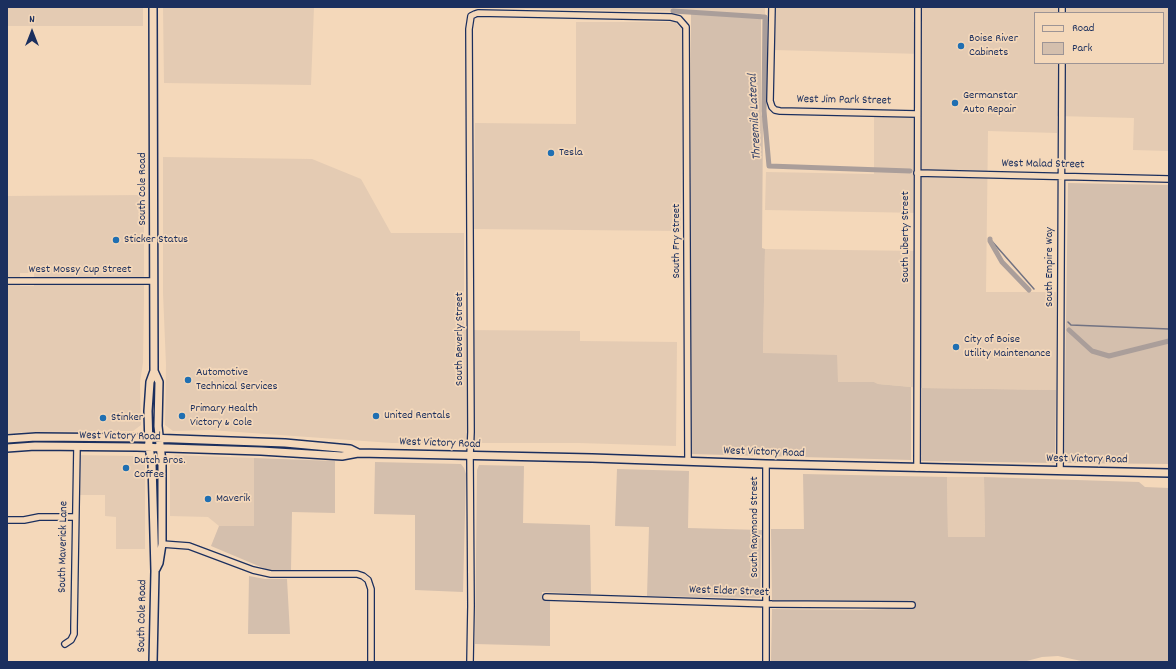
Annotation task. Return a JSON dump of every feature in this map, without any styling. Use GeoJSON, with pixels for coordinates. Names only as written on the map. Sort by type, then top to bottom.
{"type":"FeatureCollection","features":[{"type":"Feature","properties":{"kind":"main road","name":"South Cole Road"},"geometry":{"type":"LineString","coordinates":[[153,7],[154,371],[150,382],[149,438],[152,463],[155,571],[153,662]]}},
{"type":"Feature","properties":{"kind":"main road","name":"South Cole Road"},"geometry":{"type":"LineString","coordinates":[[154,371],[159,382],[159,438],[162,463],[162,544],[159,563],[155,571]]}},
{"type":"Feature","properties":{"kind":"main road","name":"West Victory Road"},"geometry":{"type":"LineString","coordinates":[[7,439],[36,437],[159,438],[285,443],[350,449],[358,453]]}},
{"type":"Feature","properties":{"kind":"main road","name":"West Victory Road"},"geometry":{"type":"LineString","coordinates":[[7,448],[35,446],[261,450],[342,456],[358,453],[592,458],[917,468],[1169,473]]}},
{"type":"Feature","properties":{"kind":"main road","name":"West Victory Road"},"geometry":{"type":"LineString","coordinates":[[304,453],[330,452],[332,447]]}},
{"type":"Feature","properties":{"kind":"main road","name":"South Cole Road"},"geometry":{"type":"LineString","coordinates":[[153,527],[155,535],[162,544]]}},
{"type":"Feature","properties":{"kind":"street","name":"West Jim Park Street"},"geometry":{"type":"LineString","coordinates":[[772,7],[770,101],[772,107],[780,111],[917,114]]}},
{"type":"Feature","properties":{"kind":"street","name":"South Liberty Street"},"geometry":{"type":"LineString","coordinates":[[917,468],[918,7]]}},
{"type":"Feature","properties":{"kind":"street","name":"South Beverly Street"},"geometry":{"type":"LineString","coordinates":[[470,662],[471,402],[469,29],[472,16],[478,13],[671,18],[679,19],[683,22]]}},
{"type":"Feature","properties":{"kind":"street","name":"South Fry Street"},"geometry":{"type":"LineString","coordinates":[[683,22],[686,27],[688,461]]}},
{"type":"Feature","properties":{"kind":"street","name":"South Empire Way"},"geometry":{"type":"LineString","coordinates":[[1060,470],[1062,64]]}},
{"type":"Feature","properties":{"kind":"street","name":"West Malad Street"},"geometry":{"type":"LineString","coordinates":[[917,173],[1169,179]]}},
{"type":"Feature","properties":{"kind":"street","name":"West Mossy Cup Street"},"geometry":{"type":"LineString","coordinates":[[7,281],[154,281]]}},
{"type":"Feature","properties":{"kind":"street","name":"South Maverick Lane"},"geometry":{"type":"LineString","coordinates":[[65,644],[71,640],[74,634],[77,447]]}},
{"type":"Feature","properties":{"kind":"street","name":"South Raymond Street"},"geometry":{"type":"LineString","coordinates":[[766,464],[766,662]]}},
{"type":"Feature","properties":{"kind":"street"},"geometry":{"type":"LineString","coordinates":[[7,520],[24,520],[39,517],[76,517]]}},
{"type":"Feature","properties":{"kind":"street"},"geometry":{"type":"LineString","coordinates":[[162,544],[182,544],[194,547],[253,570],[271,574],[357,574],[363,576],[368,580],[371,589],[371,662]]}},
{"type":"Feature","properties":{"kind":"street","name":"West Elder Street"},"geometry":{"type":"LineString","coordinates":[[546,598],[767,604],[912,605]]}},
{"type":"Feature","properties":{"kind":"shaded area"},"geometry":{"type":"Polygon","coordinates":[[[7,7],[143,7],[143,26],[7,26],[7,7]]]}},
{"type":"Feature","properties":{"kind":"shaded area"},"geometry":{"type":"Polygon","coordinates":[[[163,7],[314,7],[311,85],[164,83],[163,7]]]}},
{"type":"Feature","properties":{"kind":"shaded area"},"geometry":{"type":"Polygon","coordinates":[[[446,7],[765,7],[765,14],[691,12],[446,7]]]}},
{"type":"Feature","properties":{"kind":"shaded area"},"geometry":{"type":"Polygon","coordinates":[[[775,7],[1169,7],[1169,151],[1133,150],[1134,118],[1057,116],[1057,133],[988,131],[986,292],[1056,292],[1056,390],[922,388],[878,384],[874,382],[838,382],[763,354],[765,249],[921,251],[921,213],[765,210],[766,172],[874,174],[874,116],[921,115],[922,54],[774,50],[775,7]]]}},
{"type":"Feature","properties":{"kind":"shaded area"},"geometry":{"type":"Polygon","coordinates":[[[576,22],[675,22],[683,30],[681,231],[474,229],[475,123],[576,124],[576,22]]]}},
{"type":"Feature","properties":{"kind":"shaded area"},"geometry":{"type":"Polygon","coordinates":[[[163,157],[312,159],[361,179],[391,233],[464,233],[464,330],[580,331],[580,341],[677,342],[676,446],[579,443],[392,443],[210,430],[173,431],[165,425],[166,365],[163,293],[163,157]]]}},
{"type":"Feature","properties":{"kind":"shaded area"},"geometry":{"type":"Polygon","coordinates":[[[144,195],[143,363],[140,382],[141,425],[133,431],[7,433],[7,196],[144,195]],[[20,273],[20,286],[34,286],[34,273],[20,273]]]}},
{"type":"Feature","properties":{"kind":"shaded area"},"geometry":{"type":"Polygon","coordinates":[[[74,455],[137,456],[145,464],[145,549],[116,549],[116,517],[105,516],[105,495],[74,495],[74,455]]]}},
{"type":"Feature","properties":{"kind":"shaded area"},"geometry":{"type":"Polygon","coordinates":[[[175,455],[254,458],[254,526],[219,526],[208,517],[170,516],[170,463],[175,455]]]}},
{"type":"Feature","properties":{"kind":"shaded area"},"geometry":{"type":"Polygon","coordinates":[[[947,477],[984,477],[985,537],[948,537],[947,477]]]}},
{"type":"Feature","properties":{"kind":"green space"},"geometry":{"type":"Polygon","coordinates":[[[691,12],[761,14],[761,113],[763,120],[762,248],[765,249],[763,353],[837,355],[838,382],[874,382],[878,384],[911,387],[911,460],[691,454],[691,12]]]}},
{"type":"Feature","properties":{"kind":"green space"},"geometry":{"type":"Polygon","coordinates":[[[1068,183],[1169,185],[1169,464],[1064,463],[1068,183]]]}},
{"type":"Feature","properties":{"kind":"green space"},"geometry":{"type":"Polygon","coordinates":[[[922,388],[1056,390],[1055,463],[921,461],[922,388]]]}},
{"type":"Feature","properties":{"kind":"green space"},"geometry":{"type":"Polygon","coordinates":[[[254,458],[335,461],[335,513],[292,512],[291,570],[268,570],[211,546],[219,526],[254,526],[254,458]]]}},
{"type":"Feature","properties":{"kind":"green space"},"geometry":{"type":"Polygon","coordinates":[[[375,462],[461,464],[464,468],[466,474],[463,592],[415,590],[415,515],[374,514],[375,462]]]}},
{"type":"Feature","properties":{"kind":"green space"},"geometry":{"type":"Polygon","coordinates":[[[479,465],[524,466],[523,523],[590,525],[591,594],[542,592],[542,599],[550,600],[550,646],[475,644],[477,470],[479,465]]]}},
{"type":"Feature","properties":{"kind":"green space"},"geometry":{"type":"Polygon","coordinates":[[[617,469],[689,471],[688,528],[762,530],[760,598],[647,596],[649,527],[615,526],[617,469]]]}},
{"type":"Feature","properties":{"kind":"green space"},"geometry":{"type":"Polygon","coordinates":[[[803,474],[947,477],[948,537],[985,537],[984,477],[1139,482],[1145,487],[1169,488],[1169,662],[1086,662],[1058,656],[1042,657],[1023,662],[771,662],[772,609],[861,610],[914,608],[913,603],[772,601],[771,529],[804,529],[803,474]]]}},
{"type":"Feature","properties":{"kind":"green space"},"geometry":{"type":"Polygon","coordinates":[[[249,576],[265,579],[287,579],[290,634],[248,634],[249,576]]]}},
{"type":"Feature","properties":{"kind":"waterway","name":"Threemile Lateral"},"geometry":{"type":"LineString","coordinates":[[673,11],[765,17],[764,111],[769,166],[910,171]]}},
{"type":"Feature","properties":{"kind":"waterway"},"geometry":{"type":"LineString","coordinates":[[990,239],[1034,289]]}},
{"type":"Feature","properties":{"kind":"waterway","name":"Threemile Lateral"},"geometry":{"type":"LineString","coordinates":[[990,239],[1002,262],[1029,290]]}},
{"type":"Feature","properties":{"kind":"waterway"},"geometry":{"type":"LineString","coordinates":[[1068,322],[1071,325],[1169,329]]}},
{"type":"Feature","properties":{"kind":"waterway","name":"Threemile Lateral"},"geometry":{"type":"LineString","coordinates":[[1069,330],[1092,351],[1109,356],[1169,341]]}},
{"type":"Feature","properties":{"kind":"place","name":"Boise River Cabinets"},"geometry":{"type":"Point","coordinates":[961,46]}},
{"type":"Feature","properties":{"kind":"place","name":"Germanstar Auto Repair"},"geometry":{"type":"Point","coordinates":[955,103]}},
{"type":"Feature","properties":{"kind":"place","name":"Tesla"},"geometry":{"type":"Point","coordinates":[551,153]}},
{"type":"Feature","properties":{"kind":"place","name":"Sticker Status"},"geometry":{"type":"Point","coordinates":[116,240]}},
{"type":"Feature","properties":{"kind":"place","name":"City of Boise Utility Maintenance"},"geometry":{"type":"Point","coordinates":[956,347]}},
{"type":"Feature","properties":{"kind":"place","name":"Automotive Technical Services"},"geometry":{"type":"Point","coordinates":[188,380]}},
{"type":"Feature","properties":{"kind":"place","name":"Primary Health Victory & Cole"},"geometry":{"type":"Point","coordinates":[182,416]}},
{"type":"Feature","properties":{"kind":"place","name":"United Rentals"},"geometry":{"type":"Point","coordinates":[376,416]}},
{"type":"Feature","properties":{"kind":"place","name":"Stinker"},"geometry":{"type":"Point","coordinates":[103,418]}},
{"type":"Feature","properties":{"kind":"place","name":"Dutch Bros. Coffee"},"geometry":{"type":"Point","coordinates":[126,468]}},
{"type":"Feature","properties":{"kind":"place","name":"Maverik"},"geometry":{"type":"Point","coordinates":[208,499]}}]}
